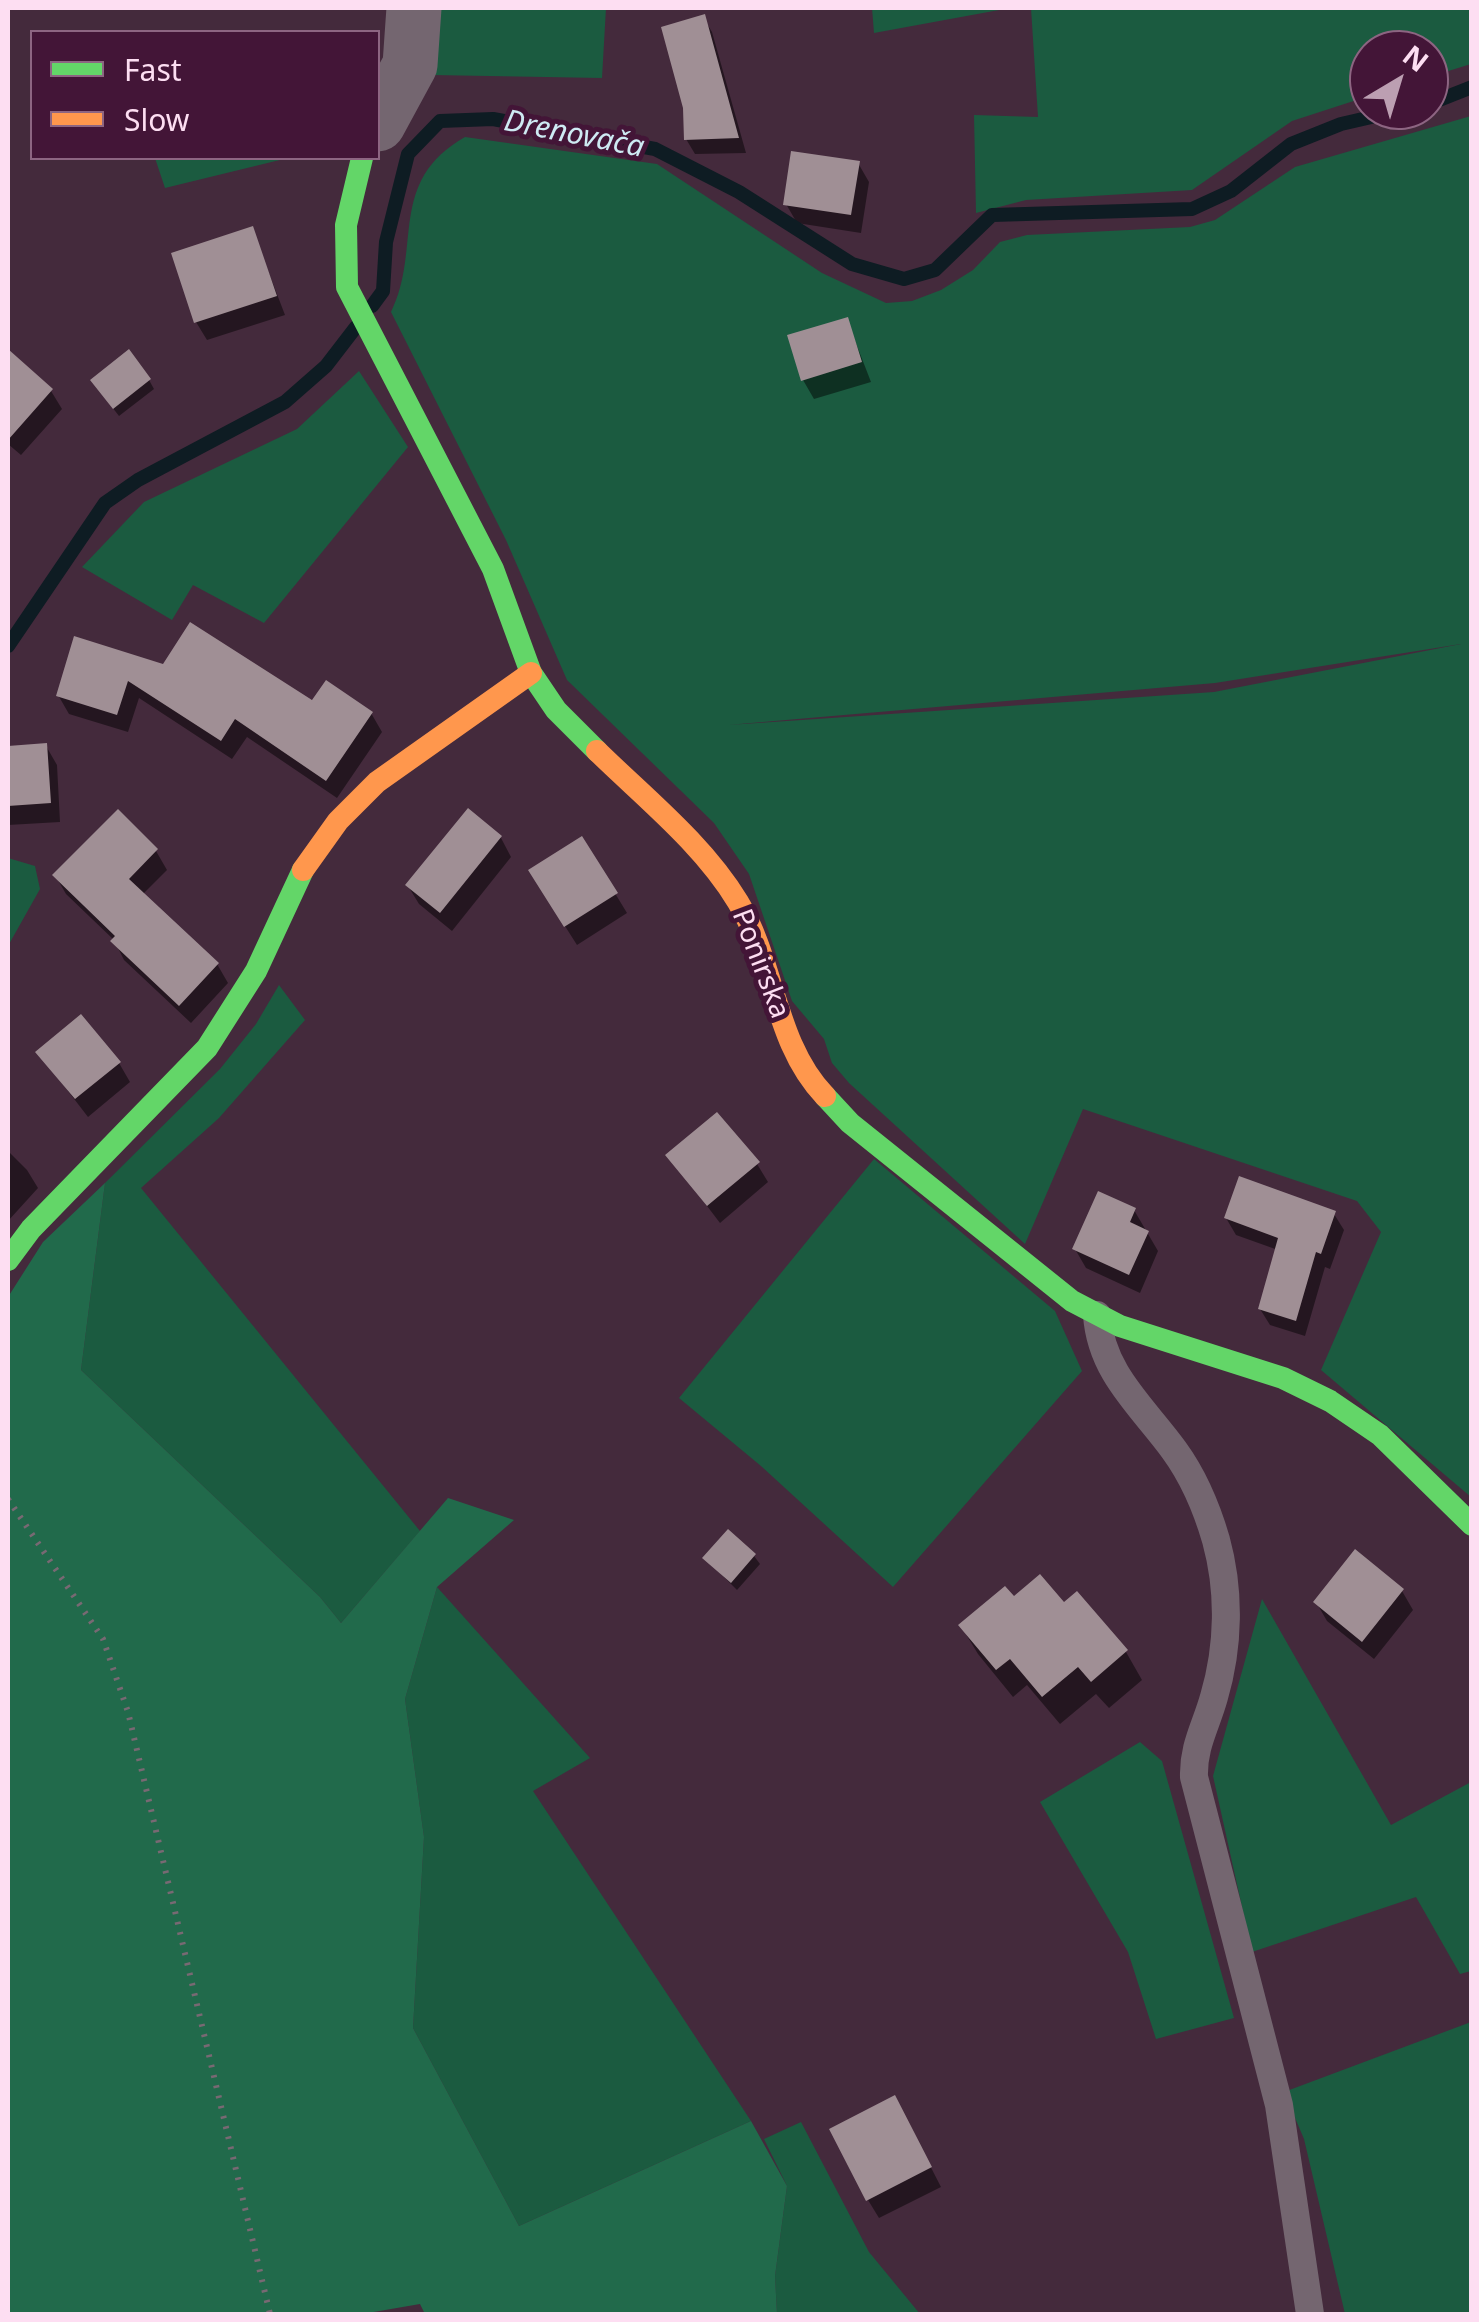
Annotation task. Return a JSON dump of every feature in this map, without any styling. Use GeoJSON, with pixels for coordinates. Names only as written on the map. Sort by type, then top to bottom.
{"type":"FeatureCollection","features":[{"type":"Feature","properties":{"kind":"street"},"geometry":{"type":"LineString","coordinates":[[380,120],[410,66],[414,8]]}},
{"type":"Feature","properties":{"kind":"street","name":"Ponirska"},"geometry":{"type":"LineString","coordinates":[[362,160],[346,226],[344,269],[355,306],[494,568],[531,674],[556,710],[709,861],[730,890],[740,906],[791,1046],[828,1102],[1072,1302],[1158,1341],[1283,1378],[1330,1401],[1380,1435],[1472,1525]]}},
{"type":"Feature","properties":{"kind":"street"},"geometry":{"type":"LineString","coordinates":[[8,1260],[31,1229],[208,1048],[256,971],[292,885],[338,821],[377,782],[531,674]]}},
{"type":"Feature","properties":{"kind":"lane"},"geometry":{"type":"LineString","coordinates":[[1098,1315],[1106,1361],[1176,1453],[1197,1490],[1224,1571],[1228,1600],[1219,1670],[1214,1698],[1197,1738],[1194,1778],[1279,2105],[1310,2314]]}},
{"type":"Feature","properties":{"kind":"path"},"geometry":{"type":"LineString","coordinates":[[8,1499],[103,1639],[128,1712],[270,2314]]}},
{"type":"Feature","properties":{"kind":"green space"},"geometry":{"type":"Polygon","coordinates":[[[433,8],[606,8],[602,78],[432,75],[433,8]]]}},
{"type":"Feature","properties":{"kind":"green space"},"geometry":{"type":"Polygon","coordinates":[[[872,8],[1010,8],[874,33],[872,8]]]}},
{"type":"Feature","properties":{"kind":"green space"},"geometry":{"type":"Polygon","coordinates":[[[1031,8],[1471,8],[1471,64],[1449,71],[1449,30],[1349,30],[1349,102],[1292,121],[1192,190],[1026,200],[976,213],[974,115],[1038,117],[1031,8]]]}},
{"type":"Feature","properties":{"kind":"green space"},"geometry":{"type":"Polygon","coordinates":[[[1471,116],[1471,1497],[1321,1370],[1381,1232],[1357,1201],[1083,1109],[1025,1244],[849,1083],[832,1063],[824,1039],[792,1001],[749,874],[714,823],[567,680],[506,540],[391,312],[405,264],[415,195],[440,155],[465,137],[657,164],[822,273],[886,303],[912,301],[941,290],[973,270],[1000,242],[1027,235],[1190,227],[1215,220],[1295,167],[1423,130],[1449,130],[1449,122],[1471,116]],[[1461,644],[1215,683],[728,725],[1214,692],[1461,644]]]}},
{"type":"Feature","properties":{"kind":"green space"},"geometry":{"type":"Polygon","coordinates":[[[156,160],[280,160],[165,188],[156,160]]]}},
{"type":"Feature","properties":{"kind":"green space"},"geometry":{"type":"Polygon","coordinates":[[[359,371],[408,447],[264,623],[193,585],[172,620],[82,567],[144,502],[297,429],[359,371]]]}},
{"type":"Feature","properties":{"kind":"green space"},"geometry":{"type":"Polygon","coordinates":[[[8,858],[35,866],[40,889],[8,946],[8,858]]]}},
{"type":"Feature","properties":{"kind":"green space"},"geometry":{"type":"Polygon","coordinates":[[[279,985],[305,1020],[219,1118],[141,1188],[420,1531],[341,1623],[320,1597],[81,1370],[105,1183],[220,1069],[256,1024],[279,985]]]}},
{"type":"Feature","properties":{"kind":"green space"},"geometry":{"type":"Polygon","coordinates":[[[874,1159],[1055,1311],[1082,1371],[893,1587],[761,1466],[679,1398],[874,1159]]]}},
{"type":"Feature","properties":{"kind":"green space"},"geometry":{"type":"Polygon","coordinates":[[[105,1183],[81,1370],[320,1597],[341,1623],[448,1498],[514,1520],[437,1587],[405,1699],[424,1837],[413,2028],[519,2226],[751,2121],[787,2186],[775,2276],[777,2314],[425,2314],[420,2304],[362,2314],[8,2314],[8,1297],[43,1242],[105,1183]]]}},
{"type":"Feature","properties":{"kind":"green space"},"geometry":{"type":"Polygon","coordinates":[[[437,1587],[590,1758],[533,1791],[751,2121],[519,2226],[413,2028],[424,1837],[405,1699],[437,1587]]]}},
{"type":"Feature","properties":{"kind":"green space"},"geometry":{"type":"Polygon","coordinates":[[[1262,1599],[1391,1825],[1471,1782],[1471,1971],[1460,1974],[1416,1897],[1252,1952],[1213,1776],[1262,1599]]]}},
{"type":"Feature","properties":{"kind":"green space"},"geometry":{"type":"Polygon","coordinates":[[[1140,1742],[1162,1761],[1234,2018],[1156,2039],[1128,1952],[1040,1802],[1140,1742]]]}},
{"type":"Feature","properties":{"kind":"green space"},"geometry":{"type":"Polygon","coordinates":[[[1471,2022],[1471,2314],[1345,2314],[1304,2139],[1284,2092],[1471,2022]]]}},
{"type":"Feature","properties":{"kind":"green space"},"geometry":{"type":"Polygon","coordinates":[[[801,2122],[869,2252],[920,2314],[777,2314],[775,2276],[787,2186],[764,2139],[801,2122]]]}},
{"type":"Feature","properties":{"kind":"building"},"geometry":{"type":"Polygon","coordinates":[[[705,14],[739,138],[684,140],[683,108],[661,27],[705,14]]]}},
{"type":"Feature","properties":{"kind":"building"},"geometry":{"type":"Polygon","coordinates":[[[791,151],[860,161],[851,215],[783,205],[791,151]]]}},
{"type":"Feature","properties":{"kind":"building"},"geometry":{"type":"Polygon","coordinates":[[[253,226],[277,296],[194,323],[171,253],[253,226]]]}},
{"type":"Feature","properties":{"kind":"building"},"geometry":{"type":"Polygon","coordinates":[[[848,317],[862,362],[801,381],[787,335],[848,317]]]}},
{"type":"Feature","properties":{"kind":"building"},"geometry":{"type":"Polygon","coordinates":[[[8,349],[53,389],[8,440],[8,349]]]}},
{"type":"Feature","properties":{"kind":"building"},"geometry":{"type":"Polygon","coordinates":[[[129,349],[151,379],[113,409],[90,380],[129,349]]]}},
{"type":"Feature","properties":{"kind":"building"},"geometry":{"type":"Polygon","coordinates":[[[190,622],[312,700],[326,680],[373,712],[326,781],[235,719],[221,741],[128,681],[117,715],[56,696],[74,636],[163,664],[190,622]]]}},
{"type":"Feature","properties":{"kind":"building"},"geometry":{"type":"Polygon","coordinates":[[[47,743],[51,803],[8,806],[8,746],[47,743]]]}},
{"type":"Feature","properties":{"kind":"building"},"geometry":{"type":"Polygon","coordinates":[[[468,808],[502,836],[440,913],[405,885],[468,808]]]}},
{"type":"Feature","properties":{"kind":"building"},"geometry":{"type":"Polygon","coordinates":[[[118,809],[158,849],[129,879],[219,963],[179,1006],[110,941],[115,936],[52,875],[118,809]]]}},
{"type":"Feature","properties":{"kind":"building"},"geometry":{"type":"Polygon","coordinates":[[[582,836],[618,893],[564,927],[528,870],[582,836]]]}},
{"type":"Feature","properties":{"kind":"building"},"geometry":{"type":"Polygon","coordinates":[[[81,1014],[121,1062],[75,1099],[35,1052],[81,1014]]]}},
{"type":"Feature","properties":{"kind":"building"},"geometry":{"type":"Polygon","coordinates":[[[717,1112],[760,1162],[707,1206],[665,1155],[717,1112]]]}},
{"type":"Feature","properties":{"kind":"building"},"geometry":{"type":"Polygon","coordinates":[[[1239,1176],[1336,1211],[1321,1254],[1316,1252],[1296,1321],[1258,1309],[1278,1238],[1224,1218],[1239,1176]]]}},
{"type":"Feature","properties":{"kind":"building"},"geometry":{"type":"Polygon","coordinates":[[[1098,1191],[1136,1208],[1130,1222],[1149,1231],[1129,1275],[1072,1249],[1098,1191]]]}},
{"type":"Feature","properties":{"kind":"building"},"geometry":{"type":"Polygon","coordinates":[[[728,1529],[756,1554],[731,1583],[702,1558],[728,1529]]]}},
{"type":"Feature","properties":{"kind":"building"},"geometry":{"type":"Polygon","coordinates":[[[1355,1549],[1404,1589],[1362,1642],[1313,1602],[1355,1549]]]}},
{"type":"Feature","properties":{"kind":"building"},"geometry":{"type":"Polygon","coordinates":[[[1040,1574],[1064,1602],[1077,1591],[1128,1650],[1091,1682],[1078,1667],[1042,1697],[1010,1659],[996,1670],[958,1625],[1005,1586],[1014,1596],[1040,1574]]]}},
{"type":"Feature","properties":{"kind":"building"},"geometry":{"type":"Polygon","coordinates":[[[895,2095],[932,2167],[866,2201],[829,2129],[895,2095]]]}},
{"type":"Feature","properties":{"kind":"waterway","name":"Drenovača"},"geometry":{"type":"LineString","coordinates":[[1449,96],[1472,87]]}},
{"type":"Feature","properties":{"kind":"waterway","name":"Drenovača"},"geometry":{"type":"LineString","coordinates":[[372,306],[383,291],[386,242],[408,154],[440,121],[493,119],[655,149],[739,192],[852,264],[904,279],[935,270],[992,215],[1192,209],[1231,191],[1291,144],[1349,122]]}},
{"type":"Feature","properties":{"kind":"waterway","name":"Drenovača"},"geometry":{"type":"LineString","coordinates":[[8,646],[105,503],[138,480],[285,402],[326,366],[356,327]]}},
{"type":"Feature","properties":{"kind":"traffic: fast"},"geometry":{"type":"LineString","coordinates":[[362,160],[346,225],[347,287],[493,569],[531,673],[556,710],[597,751]]}},
{"type":"Feature","properties":{"kind":"traffic: fast"},"geometry":{"type":"LineString","coordinates":[[8,1260],[31,1229],[207,1048],[256,971],[303,870]]}},
{"type":"Feature","properties":{"kind":"traffic: fast"},"geometry":{"type":"LineString","coordinates":[[825,1096],[850,1123],[1072,1301],[1120,1326],[1283,1378],[1330,1401],[1380,1435],[1472,1525]]}},
{"type":"Feature","properties":{"kind":"traffic: slow"},"geometry":{"type":"LineString","coordinates":[[303,870],[338,821],[377,782],[531,673]]}},
{"type":"Feature","properties":{"kind":"traffic: slow"},"geometry":{"type":"LineString","coordinates":[[597,751],[691,841],[738,902],[760,951],[795,1052],[825,1096]]}}]}
